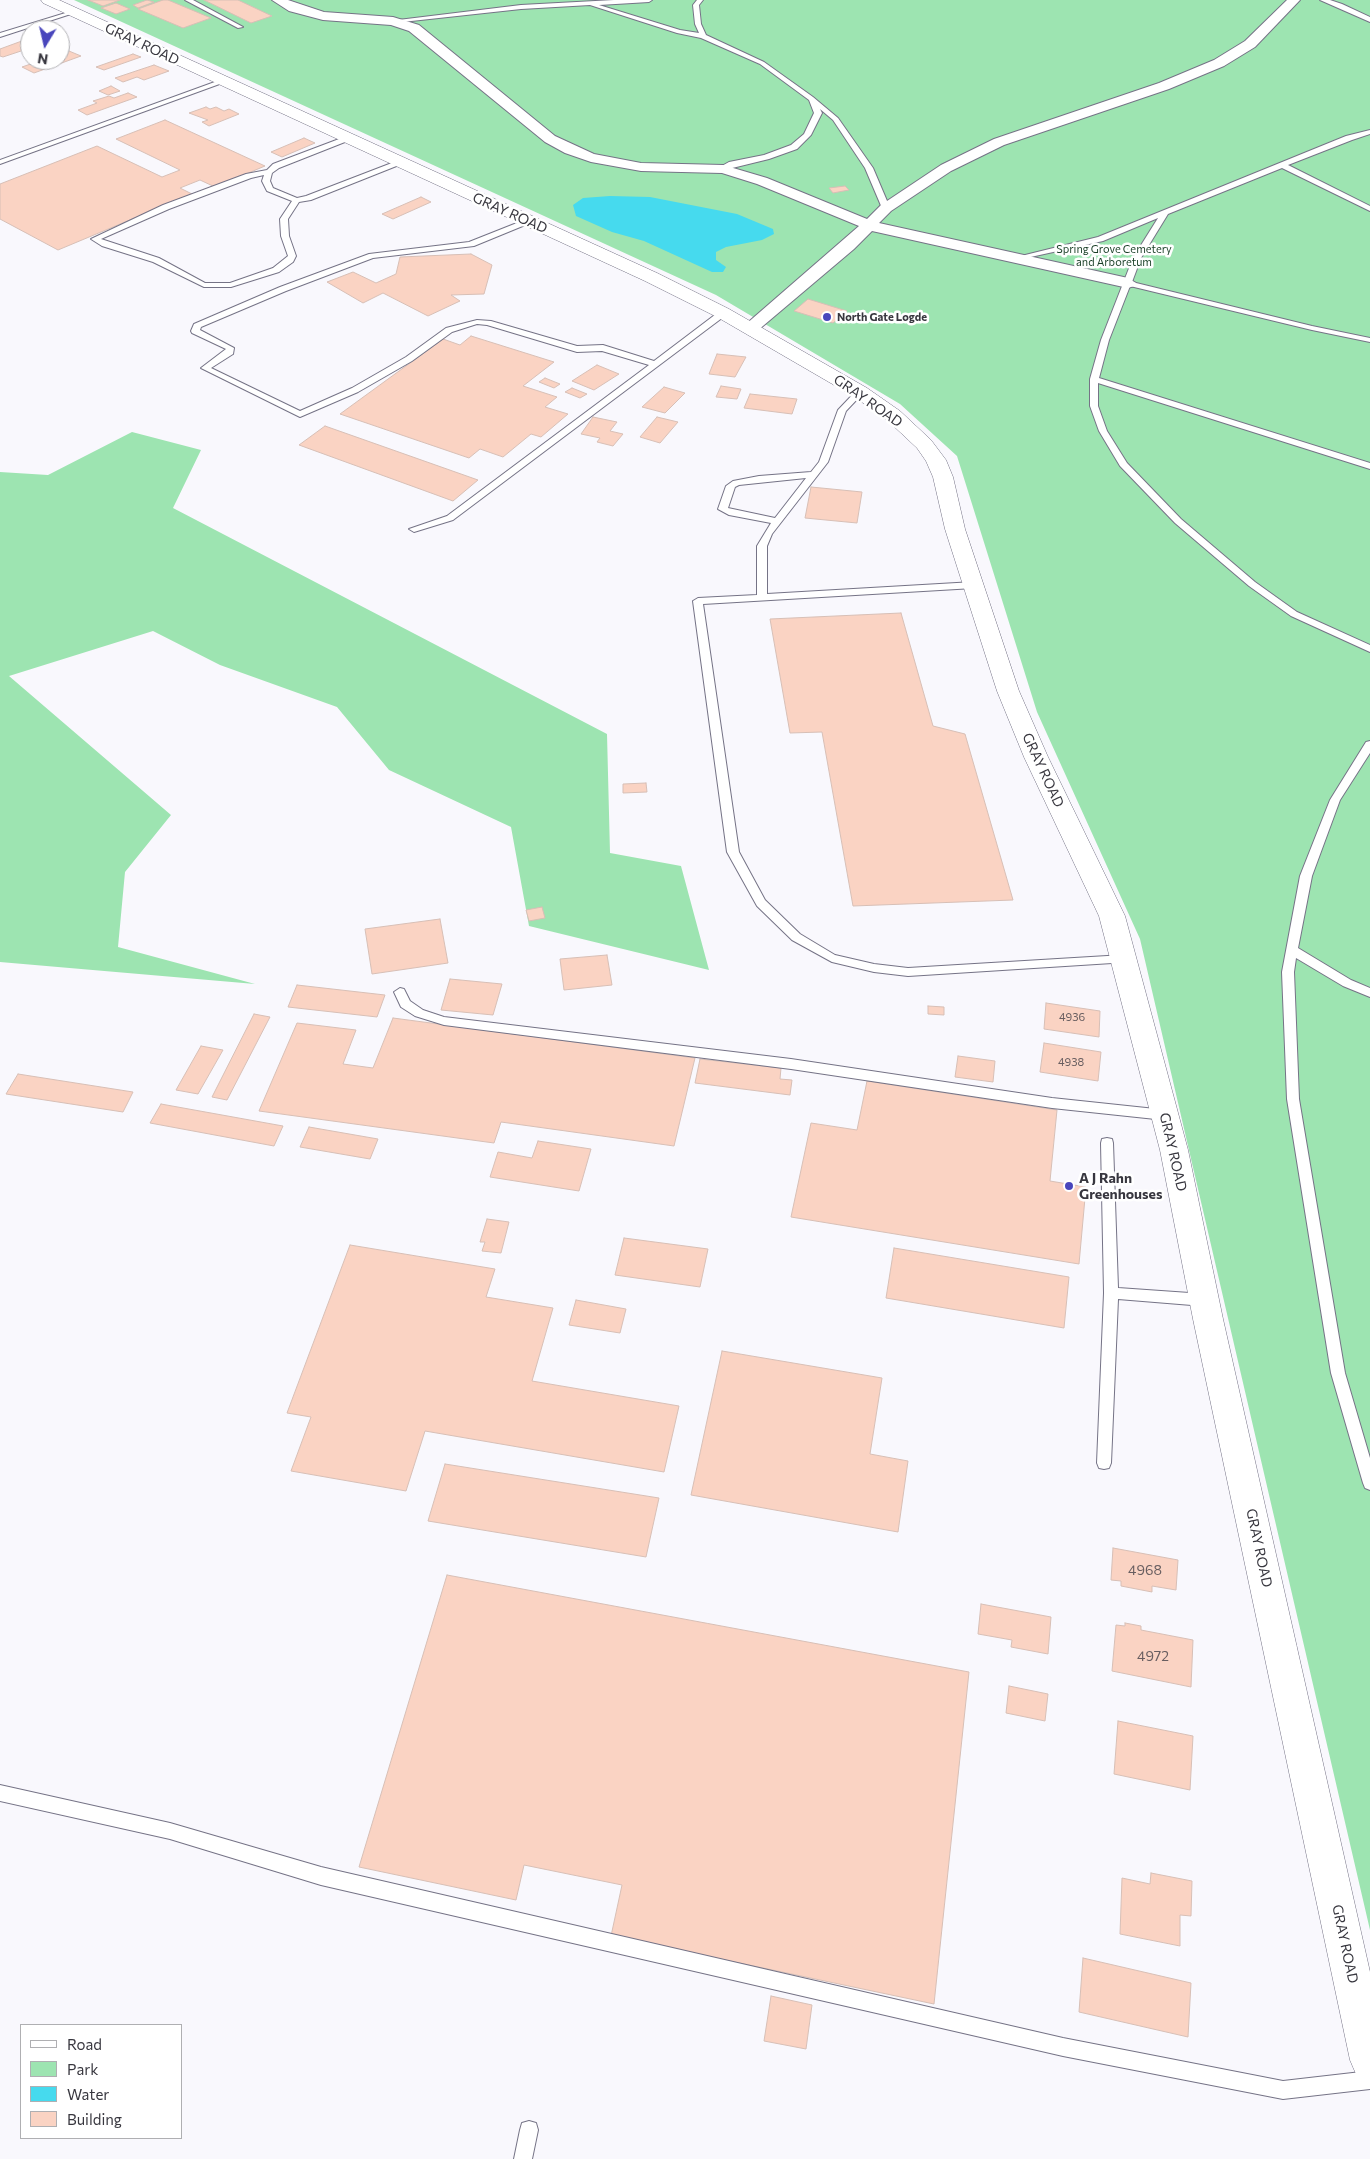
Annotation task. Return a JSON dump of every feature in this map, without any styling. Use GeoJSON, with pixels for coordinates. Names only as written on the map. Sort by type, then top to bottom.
{"type":"FeatureCollection","features":[{"type":"Feature","properties":{"kind":"street","name":"GRAY ROAD"},"geometry":{"type":"LineString","coordinates":[[48,0],[527,221],[751,328],[860,392],[893,415],[924,444],[936,460],[943,477],[955,529],[1008,692],[1036,757],[1112,916],[1124,959],[1165,1115],[1370,2060]]}},
{"type":"Feature","properties":{"kind":"street"},"geometry":{"type":"LineString","coordinates":[[278,0],[294,8],[323,16],[394,20],[414,28],[550,139],[570,150],[591,158],[631,166],[722,169],[762,181],[869,225],[895,233],[1017,258],[1128,284]]}},
{"type":"Feature","properties":{"kind":"street"},"geometry":{"type":"LineString","coordinates":[[751,328],[848,246],[886,208],[946,168],[999,142],[1164,86],[1219,62],[1250,44],[1294,0]]}},
{"type":"Feature","properties":{"kind":"lane"},"geometry":{"type":"LineString","coordinates":[[188,0],[240,27]]}},
{"type":"Feature","properties":{"kind":"lane"},"geometry":{"type":"LineString","coordinates":[[394,20],[416,16],[581,1],[649,0]]}},
{"type":"Feature","properties":{"kind":"lane"},"geometry":{"type":"LineString","coordinates":[[700,0],[696,5],[703,36]]}},
{"type":"Feature","properties":{"kind":"lane"},"geometry":{"type":"LineString","coordinates":[[1323,0],[1340,5],[1370,20]]}},
{"type":"Feature","properties":{"kind":"lane"},"geometry":{"type":"LineString","coordinates":[[581,1],[621,16],[703,36],[762,63],[811,98],[836,119],[869,168],[886,208]]}},
{"type":"Feature","properties":{"kind":"lane"},"geometry":{"type":"LineString","coordinates":[[0,35],[74,12]]}},
{"type":"Feature","properties":{"kind":"lane"},"geometry":{"type":"LineString","coordinates":[[0,162],[223,81]]}},
{"type":"Feature","properties":{"kind":"lane"},"geometry":{"type":"LineString","coordinates":[[722,169],[732,164],[766,157],[794,147],[807,136],[818,113],[811,98]]}},
{"type":"Feature","properties":{"kind":"lane"},"geometry":{"type":"LineString","coordinates":[[1017,258],[1100,239],[1370,132]]}},
{"type":"Feature","properties":{"kind":"lane"},"geometry":{"type":"LineString","coordinates":[[296,200],[284,219],[285,236],[292,256],[290,260],[276,270],[230,286],[204,285],[156,260],[104,244],[95,239],[166,207],[248,176],[269,172],[276,166],[347,138]]}},
{"type":"Feature","properties":{"kind":"lane"},"geometry":{"type":"LineString","coordinates":[[269,172],[266,181],[270,190],[296,200],[308,198],[400,163]]}},
{"type":"Feature","properties":{"kind":"lane"},"geometry":{"type":"LineString","coordinates":[[1282,166],[1370,208]]}},
{"type":"Feature","properties":{"kind":"lane"},"geometry":{"type":"LineString","coordinates":[[1165,213],[1137,258],[1105,340],[1094,379],[1094,406],[1102,431],[1123,464],[1178,521],[1252,584],[1294,614],[1370,649]]}},
{"type":"Feature","properties":{"kind":"lane"},"geometry":{"type":"LineString","coordinates":[[527,221],[471,244],[372,256],[283,289],[197,326],[195,331],[230,348],[230,352],[204,368],[300,414],[355,390],[409,358],[448,330],[477,322],[488,323],[577,349],[603,348],[655,364]]}},
{"type":"Feature","properties":{"kind":"lane"},"geometry":{"type":"LineString","coordinates":[[1128,284],[1370,340]]}},
{"type":"Feature","properties":{"kind":"lane"},"geometry":{"type":"LineString","coordinates":[[414,529],[450,518],[722,313]]}},
{"type":"Feature","properties":{"kind":"lane"},"geometry":{"type":"LineString","coordinates":[[1094,379],[1370,466]]}},
{"type":"Feature","properties":{"kind":"lane"},"geometry":{"type":"LineString","coordinates":[[762,598],[762,546],[777,521],[823,462],[842,410],[860,392]]}},
{"type":"Feature","properties":{"kind":"lane"},"geometry":{"type":"LineString","coordinates":[[777,521],[732,513],[723,509],[731,486],[736,483],[759,479],[815,474]]}},
{"type":"Feature","properties":{"kind":"lane"},"geometry":{"type":"LineString","coordinates":[[974,585],[698,601],[733,852],[761,903],[796,937],[832,958],[874,968],[908,972],[1124,959]]}},
{"type":"Feature","properties":{"kind":"lane"},"geometry":{"type":"LineString","coordinates":[[1370,744],[1336,800],[1306,876],[1288,972],[1293,1099],[1338,1373],[1370,1483]]}},
{"type":"Feature","properties":{"kind":"lane"},"geometry":{"type":"LineString","coordinates":[[1292,950],[1347,983],[1370,993]]}},
{"type":"Feature","properties":{"kind":"lane"},"geometry":{"type":"LineString","coordinates":[[400,992],[405,1004],[419,1013],[444,1021],[792,1064],[1052,1103],[1165,1115]]}},
{"type":"Feature","properties":{"kind":"lane"},"geometry":{"type":"LineString","coordinates":[[1104,1463],[1111,1293],[1106,1143]]}},
{"type":"Feature","properties":{"kind":"lane"},"geometry":{"type":"LineString","coordinates":[[1111,1293],[1204,1300]]}},
{"type":"Feature","properties":{"kind":"lane"},"geometry":{"type":"LineString","coordinates":[[0,1793],[170,1831],[321,1876],[1063,2047],[1283,2090],[1370,2080]]}},
{"type":"Feature","properties":{"kind":"lane"},"geometry":{"type":"LineString","coordinates":[[522,2159],[529,2130]]}},
{"type":"Feature","properties":{"kind":"green space","name":"Spring Grove Cemetery and Arboretum"},"geometry":{"type":"Polygon","coordinates":[[[74,0],[1370,0],[1370,1930],[1140,939],[1037,712],[957,456],[900,404],[716,295],[74,0]]]}},
{"type":"Feature","properties":{"kind":"green space"},"geometry":{"type":"Polygon","coordinates":[[[132,432],[201,450],[173,508],[607,734],[610,853],[681,866],[709,970],[529,926],[511,827],[389,770],[337,707],[220,665],[153,631],[9,676],[171,815],[125,872],[118,947],[255,984],[0,962],[0,472],[48,475],[132,432]]]}},
{"type":"Feature","properties":{"kind":"water"},"geometry":{"type":"Polygon","coordinates":[[[610,196],[650,197],[737,214],[773,229],[774,234],[762,240],[726,247],[716,252],[716,260],[726,267],[723,272],[712,272],[644,241],[612,232],[576,216],[573,205],[583,198],[610,196]]]}},
{"type":"Feature","properties":{"kind":"building"},"geometry":{"type":"Polygon","coordinates":[[[88,0],[120,0],[103,6],[88,0]]]}},
{"type":"Feature","properties":{"kind":"building"},"geometry":{"type":"Polygon","coordinates":[[[147,0],[154,2],[138,8],[133,5],[147,0]]]}},
{"type":"Feature","properties":{"kind":"building"},"geometry":{"type":"Polygon","coordinates":[[[168,0],[211,18],[183,28],[138,9],[168,0]]]}},
{"type":"Feature","properties":{"kind":"building"},"geometry":{"type":"Polygon","coordinates":[[[204,0],[238,0],[272,16],[251,23],[204,0]]]}},
{"type":"Feature","properties":{"kind":"building"},"geometry":{"type":"Polygon","coordinates":[[[116,3],[130,9],[116,14],[101,8],[116,3]]]}},
{"type":"Feature","properties":{"kind":"building"},"geometry":{"type":"Polygon","coordinates":[[[20,42],[20,51],[3,57],[0,56],[0,49],[20,42]]]}},
{"type":"Feature","properties":{"kind":"building"},"geometry":{"type":"Polygon","coordinates":[[[70,51],[81,56],[70,60],[70,51]]]}},
{"type":"Feature","properties":{"kind":"building"},"geometry":{"type":"Polygon","coordinates":[[[133,54],[141,57],[104,70],[96,67],[133,54]]]}},
{"type":"Feature","properties":{"kind":"building"},"geometry":{"type":"Polygon","coordinates":[[[154,65],[169,71],[144,80],[137,77],[123,82],[115,78],[154,65]]]}},
{"type":"Feature","properties":{"kind":"building"},"geometry":{"type":"Polygon","coordinates":[[[28,70],[42,70],[34,73],[28,70]]]}},
{"type":"Feature","properties":{"kind":"building"},"geometry":{"type":"Polygon","coordinates":[[[111,86],[120,91],[108,95],[99,91],[111,86]]]}},
{"type":"Feature","properties":{"kind":"building"},"geometry":{"type":"Polygon","coordinates":[[[128,93],[137,97],[87,115],[78,110],[97,103],[93,101],[109,96],[114,98],[128,93]]]}},
{"type":"Feature","properties":{"kind":"building"},"geometry":{"type":"Polygon","coordinates":[[[206,107],[210,109],[216,107],[224,111],[229,109],[239,114],[209,126],[202,122],[208,120],[189,113],[206,107]]]}},
{"type":"Feature","properties":{"kind":"building"},"geometry":{"type":"Polygon","coordinates":[[[165,120],[265,166],[215,187],[200,180],[180,188],[192,194],[58,250],[0,219],[0,184],[97,146],[162,177],[180,170],[116,139],[165,120]]]}},
{"type":"Feature","properties":{"kind":"building"},"geometry":{"type":"Polygon","coordinates":[[[304,138],[315,143],[282,157],[271,152],[304,138]]]}},
{"type":"Feature","properties":{"kind":"building"},"geometry":{"type":"Polygon","coordinates":[[[845,186],[849,190],[833,193],[829,188],[845,186]]]}},
{"type":"Feature","properties":{"kind":"building"},"geometry":{"type":"Polygon","coordinates":[[[421,197],[431,202],[393,219],[382,214],[421,197]]]}},
{"type":"Feature","properties":{"kind":"building"},"geometry":{"type":"Polygon","coordinates":[[[471,254],[492,265],[484,294],[451,295],[460,301],[428,316],[383,293],[363,303],[327,282],[353,272],[376,283],[396,274],[400,257],[471,254]]]}},
{"type":"Feature","properties":{"kind":"building","name":"North Gate Logde"},"geometry":{"type":"Polygon","coordinates":[[[808,299],[847,311],[833,323],[794,311],[808,299]]]}},
{"type":"Feature","properties":{"kind":"building"},"geometry":{"type":"Polygon","coordinates":[[[471,336],[554,362],[523,386],[557,397],[545,407],[568,414],[541,437],[531,434],[503,457],[480,449],[469,458],[340,414],[443,339],[460,345],[471,336]]]}},
{"type":"Feature","properties":{"kind":"building"},"geometry":{"type":"Polygon","coordinates":[[[717,354],[746,357],[735,377],[709,374],[717,354]]]}},
{"type":"Feature","properties":{"kind":"building"},"geometry":{"type":"Polygon","coordinates":[[[597,365],[619,374],[594,390],[572,381],[597,365]]]}},
{"type":"Feature","properties":{"kind":"building"},"geometry":{"type":"Polygon","coordinates":[[[545,378],[560,384],[554,388],[539,382],[545,378]]]}},
{"type":"Feature","properties":{"kind":"building"},"geometry":{"type":"Polygon","coordinates":[[[721,386],[741,389],[737,399],[716,397],[721,386]]]}},
{"type":"Feature","properties":{"kind":"building"},"geometry":{"type":"Polygon","coordinates":[[[664,387],[685,393],[665,413],[642,407],[664,387]]]}},
{"type":"Feature","properties":{"kind":"building"},"geometry":{"type":"Polygon","coordinates":[[[572,388],[587,394],[580,398],[565,392],[572,388]]]}},
{"type":"Feature","properties":{"kind":"building"},"geometry":{"type":"Polygon","coordinates":[[[750,394],[797,399],[792,414],[744,408],[750,394]]]}},
{"type":"Feature","properties":{"kind":"building"},"geometry":{"type":"Polygon","coordinates":[[[593,417],[617,422],[610,431],[623,434],[613,446],[597,442],[600,438],[581,434],[593,417]]]}},
{"type":"Feature","properties":{"kind":"building"},"geometry":{"type":"Polygon","coordinates":[[[657,417],[678,422],[660,443],[640,437],[657,417]]]}},
{"type":"Feature","properties":{"kind":"building"},"geometry":{"type":"Polygon","coordinates":[[[325,426],[478,480],[453,501],[299,445],[325,426]]]}},
{"type":"Feature","properties":{"kind":"building"},"geometry":{"type":"Polygon","coordinates":[[[811,487],[862,492],[857,523],[805,518],[811,487]]]}},
{"type":"Feature","properties":{"kind":"building"},"geometry":{"type":"Polygon","coordinates":[[[901,613],[933,726],[965,734],[1013,900],[853,906],[822,732],[790,733],[770,619],[901,613]]]}},
{"type":"Feature","properties":{"kind":"building"},"geometry":{"type":"Polygon","coordinates":[[[646,783],[647,792],[623,793],[623,784],[646,783]]]}},
{"type":"Feature","properties":{"kind":"building"},"geometry":{"type":"Polygon","coordinates":[[[542,907],[545,918],[529,921],[526,910],[542,907]]]}},
{"type":"Feature","properties":{"kind":"building"},"geometry":{"type":"Polygon","coordinates":[[[440,919],[448,963],[372,974],[365,929],[440,919]]]}},
{"type":"Feature","properties":{"kind":"building"},"geometry":{"type":"Polygon","coordinates":[[[607,955],[612,985],[564,990],[560,959],[607,955]]]}},
{"type":"Feature","properties":{"kind":"building"},"geometry":{"type":"Polygon","coordinates":[[[450,979],[502,984],[493,1015],[441,1010],[450,979]]]}},
{"type":"Feature","properties":{"kind":"building"},"geometry":{"type":"Polygon","coordinates":[[[297,985],[385,995],[377,1017],[288,1007],[297,985]]]}},
{"type":"Feature","properties":{"kind":"building"},"geometry":{"type":"Polygon","coordinates":[[[1046,1003],[1100,1011],[1099,1037],[1044,1029],[1046,1003]]]}},
{"type":"Feature","properties":{"kind":"building"},"geometry":{"type":"Polygon","coordinates":[[[928,1006],[944,1007],[944,1015],[928,1014],[928,1006]]]}},
{"type":"Feature","properties":{"kind":"building"},"geometry":{"type":"Polygon","coordinates":[[[254,1014],[270,1017],[227,1100],[212,1097],[254,1014]]]}},
{"type":"Feature","properties":{"kind":"building"},"geometry":{"type":"Polygon","coordinates":[[[393,1018],[695,1058],[674,1146],[501,1122],[494,1143],[259,1111],[297,1023],[356,1030],[343,1064],[373,1068],[393,1018]]]}},
{"type":"Feature","properties":{"kind":"building"},"geometry":{"type":"Polygon","coordinates":[[[1044,1043],[1101,1052],[1098,1081],[1040,1072],[1044,1043]]]}},
{"type":"Feature","properties":{"kind":"building"},"geometry":{"type":"Polygon","coordinates":[[[201,1046],[223,1050],[198,1094],[176,1090],[201,1046]]]}},
{"type":"Feature","properties":{"kind":"building"},"geometry":{"type":"Polygon","coordinates":[[[958,1056],[995,1061],[993,1082],[955,1077],[958,1056]]]}},
{"type":"Feature","properties":{"kind":"building"},"geometry":{"type":"Polygon","coordinates":[[[700,1059],[781,1068],[780,1079],[792,1080],[790,1095],[695,1083],[700,1059]]]}},
{"type":"Feature","properties":{"kind":"building"},"geometry":{"type":"Polygon","coordinates":[[[18,1074],[133,1092],[123,1112],[6,1094],[18,1074]]]}},
{"type":"Feature","properties":{"kind":"building"},"geometry":{"type":"Polygon","coordinates":[[[867,1081],[1057,1110],[1050,1181],[1086,1187],[1079,1264],[791,1217],[811,1123],[857,1130],[867,1081]]]}},
{"type":"Feature","properties":{"kind":"building"},"geometry":{"type":"Polygon","coordinates":[[[161,1104],[283,1126],[274,1146],[150,1123],[161,1104]]]}},
{"type":"Feature","properties":{"kind":"building"},"geometry":{"type":"Polygon","coordinates":[[[309,1127],[378,1139],[370,1159],[300,1147],[309,1127]]]}},
{"type":"Feature","properties":{"kind":"building"},"geometry":{"type":"Polygon","coordinates":[[[538,1141],[591,1149],[579,1191],[490,1177],[498,1152],[532,1158],[538,1141]]]}},
{"type":"Feature","properties":{"kind":"building"},"geometry":{"type":"Polygon","coordinates":[[[487,1219],[509,1222],[501,1253],[482,1251],[485,1242],[480,1242],[487,1219]]]}},
{"type":"Feature","properties":{"kind":"building"},"geometry":{"type":"Polygon","coordinates":[[[624,1238],[708,1249],[700,1287],[615,1275],[624,1238]]]}},
{"type":"Feature","properties":{"kind":"building"},"geometry":{"type":"Polygon","coordinates":[[[350,1245],[495,1269],[486,1297],[553,1308],[532,1381],[679,1406],[664,1472],[425,1431],[406,1491],[291,1471],[311,1417],[287,1413],[350,1245]]]}},
{"type":"Feature","properties":{"kind":"building"},"geometry":{"type":"Polygon","coordinates":[[[894,1248],[1069,1277],[1064,1328],[886,1298],[894,1248]]]}},
{"type":"Feature","properties":{"kind":"building"},"geometry":{"type":"Polygon","coordinates":[[[576,1300],[626,1309],[620,1333],[569,1325],[576,1300]]]}},
{"type":"Feature","properties":{"kind":"building"},"geometry":{"type":"Polygon","coordinates":[[[722,1351],[882,1378],[870,1454],[908,1461],[898,1532],[691,1495],[722,1351]]]}},
{"type":"Feature","properties":{"kind":"building"},"geometry":{"type":"Polygon","coordinates":[[[445,1464],[659,1498],[646,1557],[428,1521],[445,1464]]]}},
{"type":"Feature","properties":{"kind":"building"},"geometry":{"type":"Polygon","coordinates":[[[1113,1548],[1178,1560],[1176,1590],[1152,1586],[1152,1592],[1121,1586],[1121,1581],[1111,1580],[1113,1548]]]}},
{"type":"Feature","properties":{"kind":"building"},"geometry":{"type":"Polygon","coordinates":[[[447,1575],[969,1672],[934,2004],[611,1936],[622,1885],[524,1865],[516,1900],[359,1867],[447,1575]]]}},
{"type":"Feature","properties":{"kind":"building"},"geometry":{"type":"Polygon","coordinates":[[[981,1604],[1051,1617],[1048,1654],[1011,1647],[1012,1640],[978,1634],[981,1604]]]}},
{"type":"Feature","properties":{"kind":"building"},"geometry":{"type":"Polygon","coordinates":[[[1125,1623],[1141,1626],[1141,1630],[1193,1640],[1191,1687],[1112,1671],[1116,1625],[1125,1626],[1125,1623]]]}},
{"type":"Feature","properties":{"kind":"building"},"geometry":{"type":"Polygon","coordinates":[[[1009,1686],[1048,1694],[1045,1721],[1006,1713],[1009,1686]]]}},
{"type":"Feature","properties":{"kind":"building"},"geometry":{"type":"Polygon","coordinates":[[[1118,1721],[1193,1736],[1190,1790],[1114,1774],[1118,1721]]]}},
{"type":"Feature","properties":{"kind":"building"},"geometry":{"type":"Polygon","coordinates":[[[1151,1873],[1192,1881],[1191,1916],[1180,1915],[1180,1946],[1120,1934],[1122,1878],[1150,1884],[1151,1873]]]}},
{"type":"Feature","properties":{"kind":"building"},"geometry":{"type":"Polygon","coordinates":[[[1083,1958],[1191,1983],[1188,2037],[1079,2012],[1083,1958]]]}},
{"type":"Feature","properties":{"kind":"building"},"geometry":{"type":"Polygon","coordinates":[[[771,1996],[812,2005],[806,2049],[764,2041],[771,1996]]]}},
{"type":"Feature","properties":{"kind":"place","name":"North Gate Logde"},"geometry":{"type":"Point","coordinates":[827,317]}},
{"type":"Feature","properties":{"kind":"place","name":"A J Rahn Greenhouses"},"geometry":{"type":"Point","coordinates":[1069,1186]}}]}
